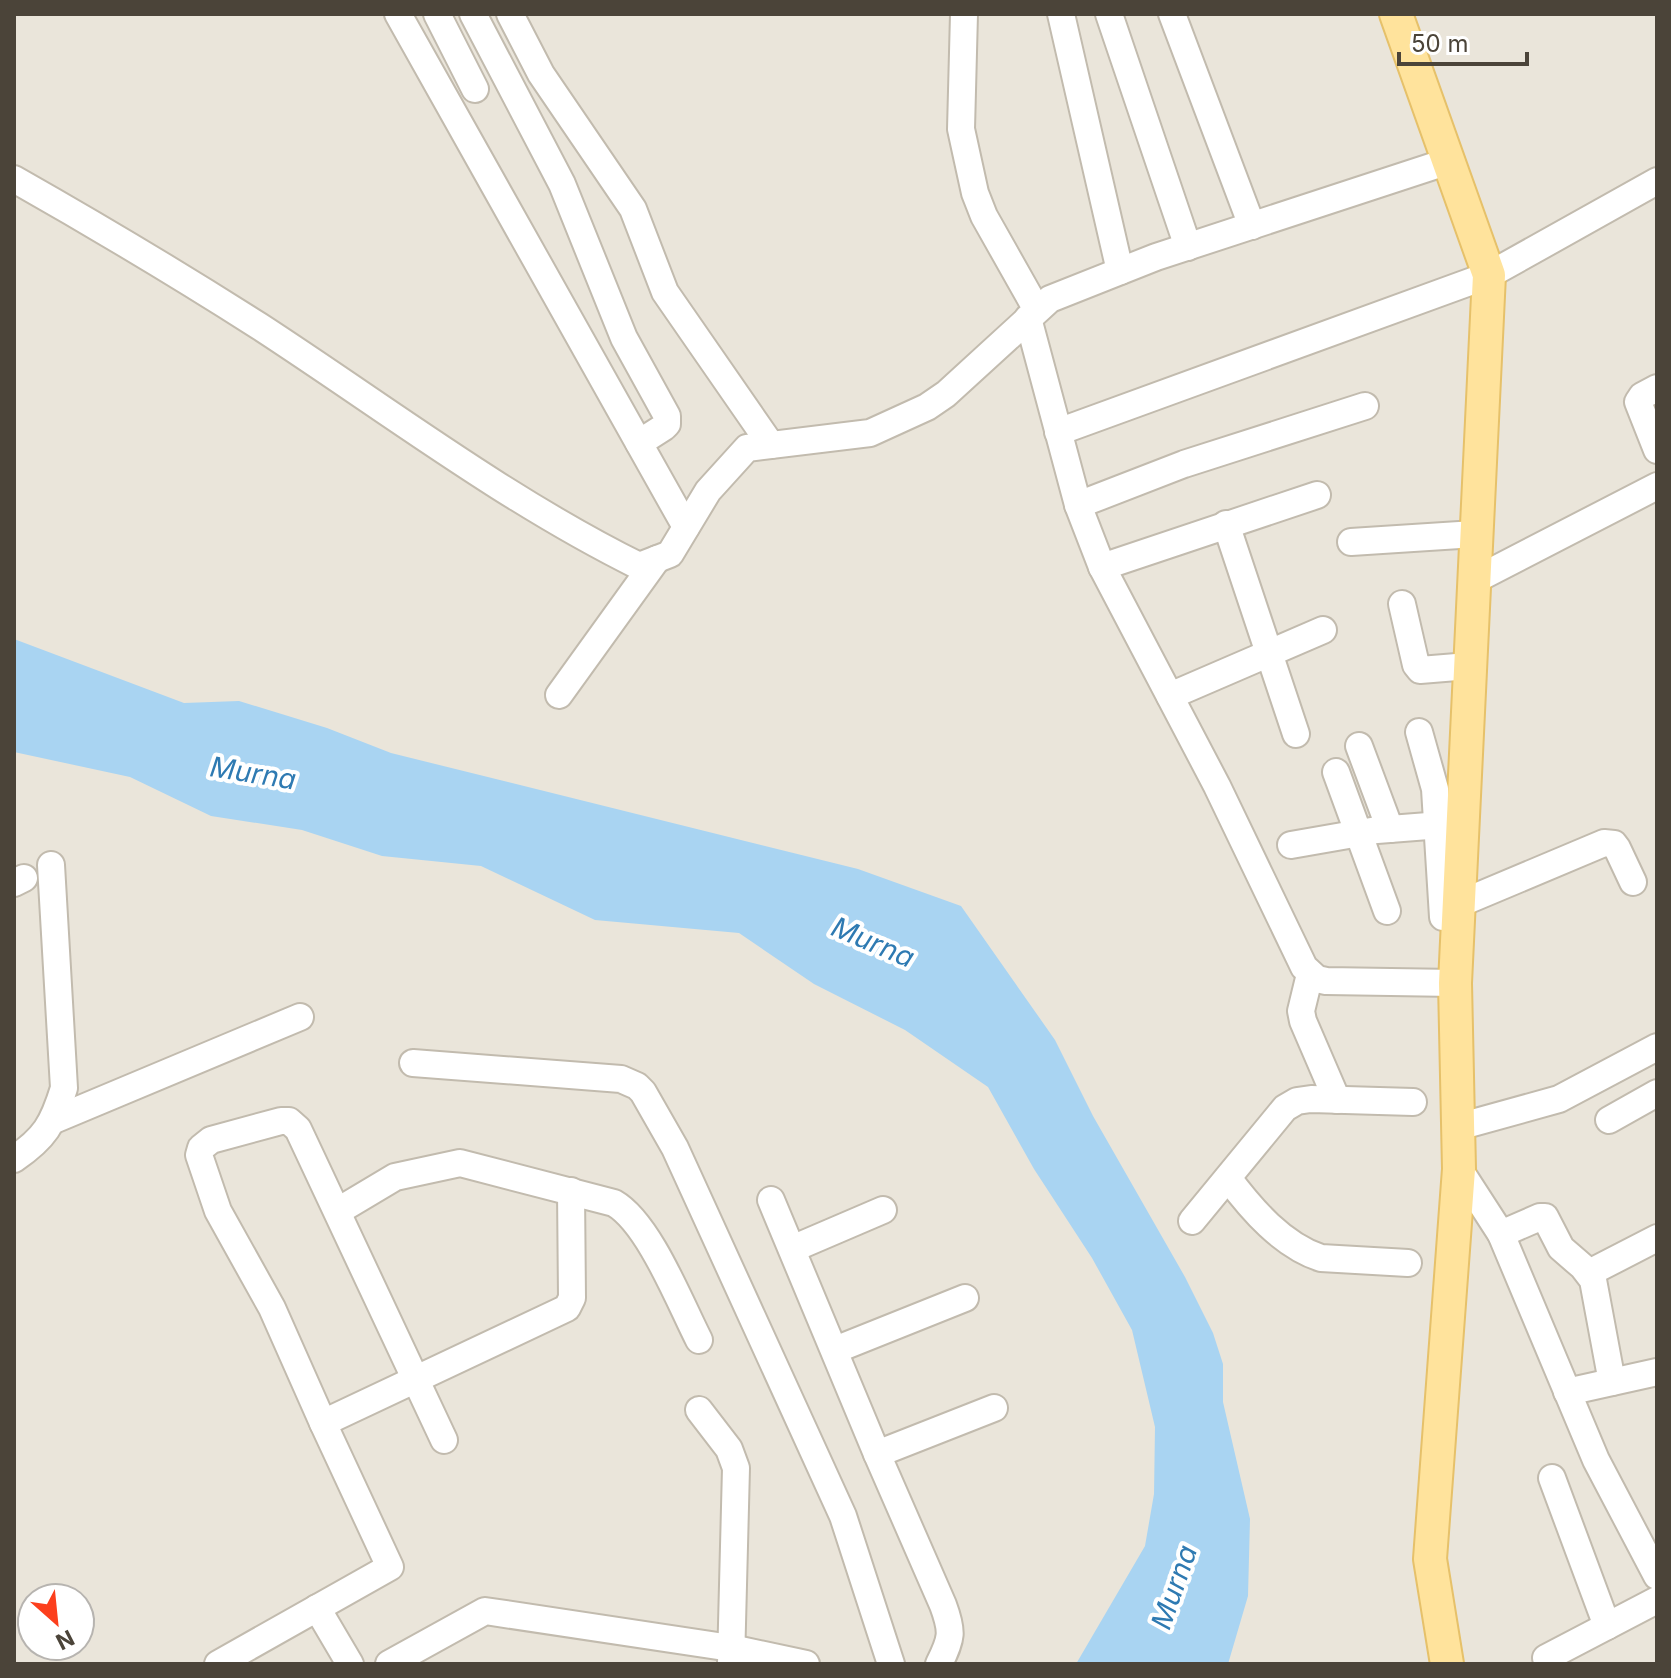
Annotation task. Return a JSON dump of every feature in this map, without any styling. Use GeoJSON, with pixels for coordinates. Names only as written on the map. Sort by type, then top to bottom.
{"type":"FeatureCollection","features":[{"type":"Feature","properties":{"kind":"main road"},"geometry":{"type":"LineString","coordinates":[[1396,14],[1489,275],[1469,666],[1451,825],[1459,1169],[1430,1559],[1447,1664]]}},
{"type":"Feature","properties":{"kind":"street"},"geometry":{"type":"LineString","coordinates":[[398,14],[686,527]]}},
{"type":"Feature","properties":{"kind":"street"},"geometry":{"type":"LineString","coordinates":[[473,14],[562,184],[624,338],[667,416],[664,427],[639,443]]}},
{"type":"Feature","properties":{"kind":"street"},"geometry":{"type":"LineString","coordinates":[[510,14],[541,74],[627,198],[665,292],[771,445]]}},
{"type":"Feature","properties":{"kind":"street"},"geometry":{"type":"LineString","coordinates":[[964,14],[961,129],[975,193],[1032,314],[1078,505],[1102,567],[1310,974],[1326,981],[1455,983]]}},
{"type":"Feature","properties":{"kind":"street"},"geometry":{"type":"LineString","coordinates":[[1061,14],[1120,271]]}},
{"type":"Feature","properties":{"kind":"street"},"geometry":{"type":"LineString","coordinates":[[1109,14],[1188,247]]}},
{"type":"Feature","properties":{"kind":"street"},"geometry":{"type":"LineString","coordinates":[[1172,14],[1252,226]]}},
{"type":"Feature","properties":{"kind":"street"},"geometry":{"type":"LineString","coordinates":[[444,17],[475,89]]}},
{"type":"Feature","properties":{"kind":"street"},"geometry":{"type":"LineString","coordinates":[[14,179],[259,326],[388,415],[583,538],[639,566],[670,554],[708,491],[747,448],[870,433],[937,401],[1050,299],[1188,247],[1449,161]]}},
{"type":"Feature","properties":{"kind":"street"},"geometry":{"type":"LineString","coordinates":[[1058,432],[1489,275],[1657,181]]}},
{"type":"Feature","properties":{"kind":"street"},"geometry":{"type":"LineString","coordinates":[[1657,388],[1642,396],[1638,402],[1657,450]]}},
{"type":"Feature","properties":{"kind":"street"},"geometry":{"type":"LineString","coordinates":[[1078,505],[1184,464],[1365,406]]}},
{"type":"Feature","properties":{"kind":"street"},"geometry":{"type":"LineString","coordinates":[[1473,581],[1657,486]]}},
{"type":"Feature","properties":{"kind":"street"},"geometry":{"type":"LineString","coordinates":[[1102,567],[1317,495]]}},
{"type":"Feature","properties":{"kind":"street"},"geometry":{"type":"LineString","coordinates":[[1226,524],[1296,734]]}},
{"type":"Feature","properties":{"kind":"street"},"geometry":{"type":"LineString","coordinates":[[1351,542],[1475,534]]}},
{"type":"Feature","properties":{"kind":"street"},"geometry":{"type":"LineString","coordinates":[[559,695],[657,559]]}},
{"type":"Feature","properties":{"kind":"street"},"geometry":{"type":"LineString","coordinates":[[1402,604],[1416,665],[1420,670],[1469,666]]}},
{"type":"Feature","properties":{"kind":"street"},"geometry":{"type":"LineString","coordinates":[[1170,696],[1323,630]]}},
{"type":"Feature","properties":{"kind":"street"},"geometry":{"type":"LineString","coordinates":[[1291,845],[1390,829],[1451,825],[1435,789],[1419,732]]}},
{"type":"Feature","properties":{"kind":"street"},"geometry":{"type":"LineString","coordinates":[[1359,746],[1390,829]]}},
{"type":"Feature","properties":{"kind":"street"},"geometry":{"type":"LineString","coordinates":[[1336,772],[1387,911]]}},
{"type":"Feature","properties":{"kind":"street"},"geometry":{"type":"LineString","coordinates":[[1451,911],[1604,843],[1614,844],[1617,848],[1633,882]]}},
{"type":"Feature","properties":{"kind":"street"},"geometry":{"type":"LineString","coordinates":[[14,1159],[35,1145],[54,1120],[64,1088],[51,865]]}},
{"type":"Feature","properties":{"kind":"street"},"geometry":{"type":"LineString","coordinates":[[1310,974],[1301,1011],[1303,1021],[1337,1100]]}},
{"type":"Feature","properties":{"kind":"street"},"geometry":{"type":"LineString","coordinates":[[54,1120],[300,1017]]}},
{"type":"Feature","properties":{"kind":"street"},"geometry":{"type":"LineString","coordinates":[[1458,1127],[1559,1099],[1657,1047]]}},
{"type":"Feature","properties":{"kind":"street"},"geometry":{"type":"LineString","coordinates":[[413,1063],[621,1079],[643,1092],[675,1148],[843,1516],[891,1664]]}},
{"type":"Feature","properties":{"kind":"street"},"geometry":{"type":"LineString","coordinates":[[1609,1120],[1657,1093]]}},
{"type":"Feature","properties":{"kind":"street"},"geometry":{"type":"LineString","coordinates":[[1192,1221],[1285,1108],[1297,1101],[1413,1102]]}},
{"type":"Feature","properties":{"kind":"street"},"geometry":{"type":"LineString","coordinates":[[218,1664],[390,1567],[272,1308],[218,1211],[199,1155],[201,1148],[211,1140],[281,1121],[289,1121],[298,1129],[444,1440]]}},
{"type":"Feature","properties":{"kind":"street"},"geometry":{"type":"LineString","coordinates":[[338,1211],[395,1177],[447,1164],[471,1165],[614,1203],[634,1218],[699,1340]]}},
{"type":"Feature","properties":{"kind":"street"},"geometry":{"type":"LineString","coordinates":[[1459,1169],[1501,1234],[1596,1460],[1657,1576]]}},
{"type":"Feature","properties":{"kind":"street"},"geometry":{"type":"LineString","coordinates":[[1228,1178],[1260,1217],[1309,1254],[1321,1258],[1408,1263]]}},
{"type":"Feature","properties":{"kind":"street"},"geometry":{"type":"LineString","coordinates":[[323,1423],[567,1308],[572,1298],[571,1191]]}},
{"type":"Feature","properties":{"kind":"street"},"geometry":{"type":"LineString","coordinates":[[771,1200],[950,1624],[951,1639],[939,1664]]}},
{"type":"Feature","properties":{"kind":"street"},"geometry":{"type":"LineString","coordinates":[[792,1249],[883,1210]]}},
{"type":"Feature","properties":{"kind":"street"},"geometry":{"type":"LineString","coordinates":[[1501,1234],[1545,1217],[1561,1248],[1589,1273],[1593,1280],[1612,1382]]}},
{"type":"Feature","properties":{"kind":"street"},"geometry":{"type":"LineString","coordinates":[[1589,1273],[1657,1238]]}},
{"type":"Feature","properties":{"kind":"street"},"geometry":{"type":"LineString","coordinates":[[835,1350],[965,1298]]}},
{"type":"Feature","properties":{"kind":"street"},"geometry":{"type":"LineString","coordinates":[[1567,1392],[1657,1372]]}},
{"type":"Feature","properties":{"kind":"street"},"geometry":{"type":"LineString","coordinates":[[877,1454],[994,1408]]}},
{"type":"Feature","properties":{"kind":"street"},"geometry":{"type":"LineString","coordinates":[[699,1410],[729,1449],[736,1468],[731,1656]]}},
{"type":"Feature","properties":{"kind":"street"},"geometry":{"type":"LineString","coordinates":[[1552,1478],[1607,1626]]}},
{"type":"Feature","properties":{"kind":"street"},"geometry":{"type":"LineString","coordinates":[[1546,1658],[1657,1600]]}},
{"type":"Feature","properties":{"kind":"street"},"geometry":{"type":"LineString","coordinates":[[317,1608],[350,1664]]}},
{"type":"Feature","properties":{"kind":"street"},"geometry":{"type":"LineString","coordinates":[[389,1664],[485,1611],[731,1656],[806,1664]]}},
{"type":"Feature","properties":{"kind":"shaded area"},"geometry":{"type":"Polygon","coordinates":[[[14,14],[1657,14],[1657,1664],[14,1664],[14,14]]]}},
{"type":"Feature","properties":{"kind":"water","name":"Murna"},"geometry":{"type":"Polygon","coordinates":[[[14,639],[184,703],[239,701],[327,728],[391,753],[858,869],[961,906],[1055,1040],[1093,1116],[1185,1277],[1213,1333],[1223,1364],[1223,1402],[1250,1519],[1248,1596],[1228,1664],[1076,1664],[1145,1546],[1154,1494],[1155,1427],[1132,1330],[988,1087],[905,1030],[814,984],[739,933],[595,920],[481,866],[382,856],[302,830],[211,816],[130,777],[14,752],[14,639]]]}}]}
